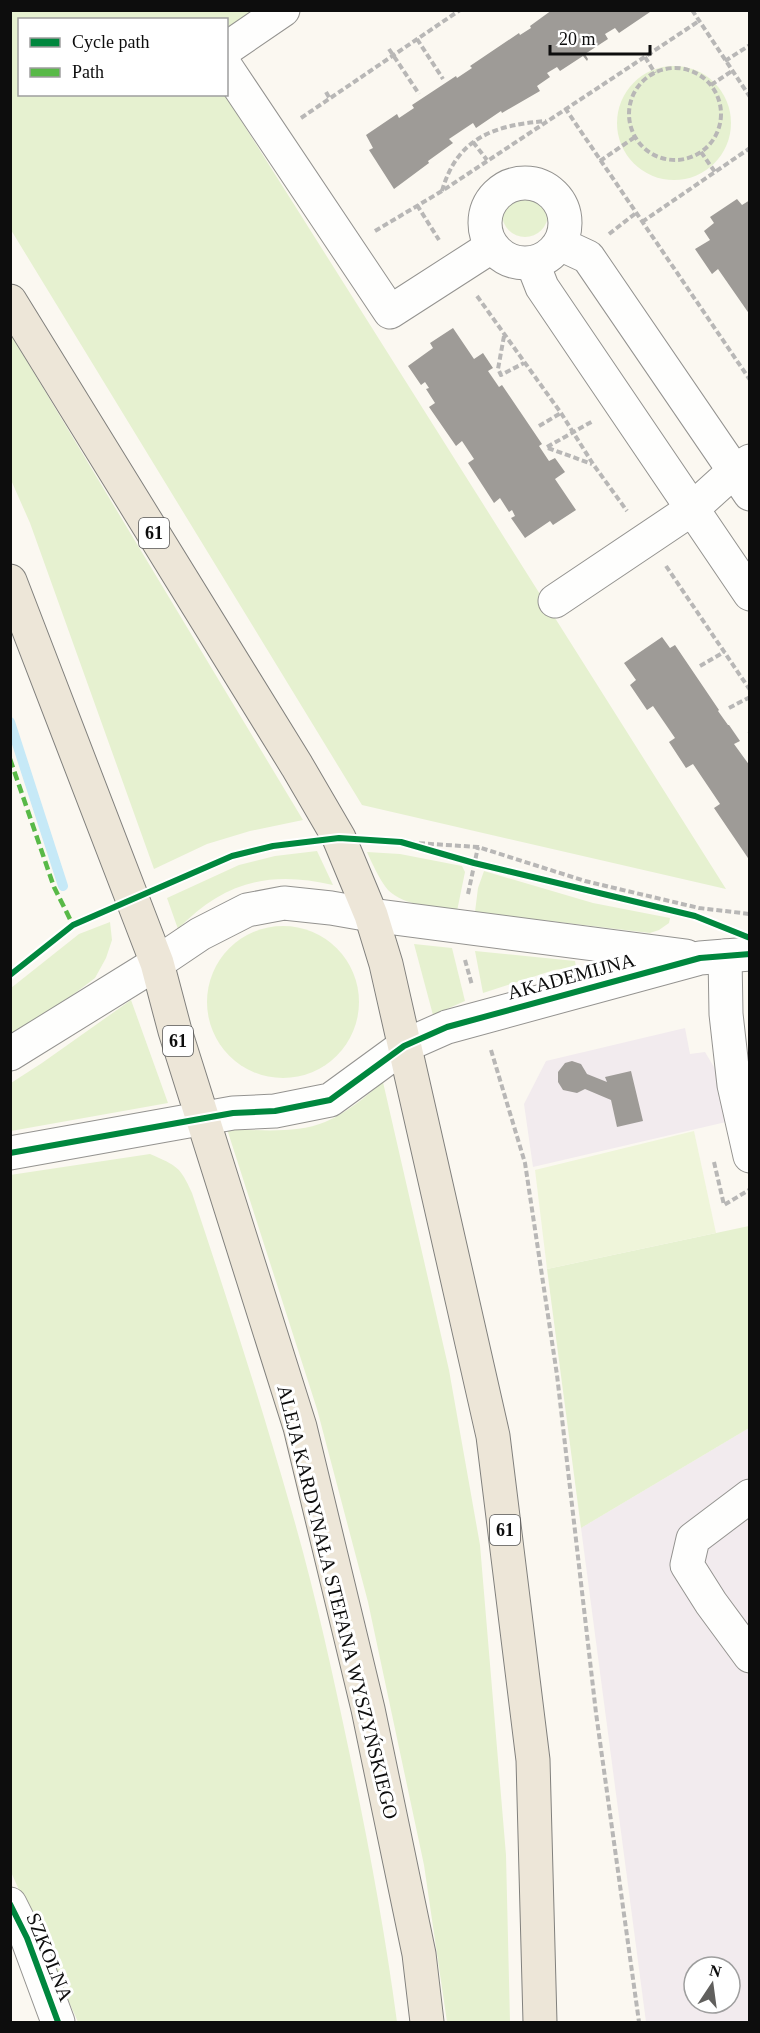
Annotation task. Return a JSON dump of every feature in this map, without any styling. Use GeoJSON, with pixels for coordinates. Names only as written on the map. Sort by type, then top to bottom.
{"type":"FeatureCollection","features":[{"type":"Feature","properties":{"kind":"main road","name":"61"},"geometry":{"type":"LineString","coordinates":[[10,301],[297,766],[339,838],[371,915],[391,982],[493,1436],[533,1760],[540,2022]]}},
{"type":"Feature","properties":{"kind":"main road","name":"61"},"geometry":{"type":"LineString","coordinates":[[10,581],[157,963],[175,1031],[203,1118]]}},
{"type":"Feature","properties":{"kind":"main road","name":"ALEJA KARDYNAŁA STEFANA WYSZYŃSKIEGO"},"geometry":{"type":"LineString","coordinates":[[203,1118],[300,1427],[370,1720],[419,1954],[427,2022]]}},
{"type":"Feature","properties":{"kind":"street"},"geometry":{"type":"LineString","coordinates":[[228,48],[283,10]]}},
{"type":"Feature","properties":{"kind":"street"},"geometry":{"type":"LineString","coordinates":[[228,70],[390,312],[491,246]]}},
{"type":"Feature","properties":{"kind":"street"},"geometry":{"type":"LineString","coordinates":[[533,183],[548,189],[559,201],[566,215],[565,231],[560,244],[547,258],[533,264],[516,263],[502,256],[491,246],[485,230],[485,215],[491,200],[503,189],[517,184],[533,183]]}},
{"type":"Feature","properties":{"kind":"street"},"geometry":{"type":"LineString","coordinates":[[555,601],[744,475],[588,257],[560,244]]}},
{"type":"Feature","properties":{"kind":"street"},"geometry":{"type":"LineString","coordinates":[[533,264],[542,287],[750,594]]}},
{"type":"Feature","properties":{"kind":"street","name":"AKADEMIJNA"},"geometry":{"type":"LineString","coordinates":[[10,1054],[200,934],[247,910],[284,903],[725,956]]}},
{"type":"Feature","properties":{"kind":"street"},"geometry":{"type":"LineString","coordinates":[[725,956],[726,1014],[732,1073],[750,1156]]}},
{"type":"Feature","properties":{"kind":"street","name":"AKADEMIJNA"},"geometry":{"type":"LineString","coordinates":[[10,1153],[233,1113],[275,1111],[330,1100],[404,1047],[447,1027],[725,956]]}},
{"type":"Feature","properties":{"kind":"street"},"geometry":{"type":"LineString","coordinates":[[750,1496],[693,1539],[687,1566],[750,1656]]}},
{"type":"Feature","properties":{"kind":"street","name":"SZKOLNA"},"geometry":{"type":"LineString","coordinates":[[10,1904],[27,1938],[58,2022]]}},
{"type":"Feature","properties":{"kind":"path"},"geometry":{"type":"LineString","coordinates":[[273,136],[393,56],[452,13],[460,10]]}},
{"type":"Feature","properties":{"kind":"path"},"geometry":{"type":"LineString","coordinates":[[692,10],[750,97]]}},
{"type":"Feature","properties":{"kind":"path"},"geometry":{"type":"LineString","coordinates":[[347,248],[442,191],[699,21]]}},
{"type":"Feature","properties":{"kind":"path"},"geometry":{"type":"LineString","coordinates":[[417,39],[443,79]]}},
{"type":"Feature","properties":{"kind":"path"},"geometry":{"type":"LineString","coordinates":[[725,61],[750,45]]}},
{"type":"Feature","properties":{"kind":"path"},"geometry":{"type":"LineString","coordinates":[[388,49],[420,94]]}},
{"type":"Feature","properties":{"kind":"path"},"geometry":{"type":"LineString","coordinates":[[645,57],[656,73]]}},
{"type":"Feature","properties":{"kind":"path"},"geometry":{"type":"LineString","coordinates":[[670,68],[686,69],[699,75],[711,85],[718,98],[721,113],[719,128],[712,141],[701,152],[687,158],[672,160],[658,157],[645,149],[635,137],[629,123],[629,108],[634,93],[643,81],[656,73],[670,68]]}},
{"type":"Feature","properties":{"kind":"path"},"geometry":{"type":"LineString","coordinates":[[711,85],[732,71]]}},
{"type":"Feature","properties":{"kind":"path"},"geometry":{"type":"LineString","coordinates":[[743,88],[750,83]]}},
{"type":"Feature","properties":{"kind":"path"},"geometry":{"type":"LineString","coordinates":[[326,92],[330,99]]}},
{"type":"Feature","properties":{"kind":"path"},"geometry":{"type":"LineString","coordinates":[[565,108],[750,380]]}},
{"type":"Feature","properties":{"kind":"path"},"geometry":{"type":"LineString","coordinates":[[442,191],[448,170],[460,153],[473,142],[498,128],[516,123],[546,121]]}},
{"type":"Feature","properties":{"kind":"path"},"geometry":{"type":"LineString","coordinates":[[600,161],[635,137]]}},
{"type":"Feature","properties":{"kind":"path"},"geometry":{"type":"LineString","coordinates":[[473,142],[487,161]]}},
{"type":"Feature","properties":{"kind":"path"},"geometry":{"type":"LineString","coordinates":[[642,222],[750,148]]}},
{"type":"Feature","properties":{"kind":"path"},"geometry":{"type":"LineString","coordinates":[[701,152],[715,172]]}},
{"type":"Feature","properties":{"kind":"path"},"geometry":{"type":"LineString","coordinates":[[417,205],[458,269],[561,412],[592,464],[648,539],[750,690]]}},
{"type":"Feature","properties":{"kind":"path"},"geometry":{"type":"LineString","coordinates":[[504,335],[498,369],[501,375],[524,363]]}},
{"type":"Feature","properties":{"kind":"path"},"geometry":{"type":"LineString","coordinates":[[592,464],[547,447],[622,403]]}},
{"type":"Feature","properties":{"kind":"path"},"geometry":{"type":"LineString","coordinates":[[539,426],[561,412]]}},
{"type":"Feature","properties":{"kind":"path"},"geometry":{"type":"LineString","coordinates":[[700,666],[724,652]]}},
{"type":"Feature","properties":{"kind":"path"},"geometry":{"type":"LineString","coordinates":[[729,708],[750,697]]}},
{"type":"Feature","properties":{"kind":"path"},"geometry":{"type":"LineString","coordinates":[[401,842],[432,851]]}},
{"type":"Feature","properties":{"kind":"path"},"geometry":{"type":"LineString","coordinates":[[401,842],[478,848],[585,882],[699,908],[750,914]]}},
{"type":"Feature","properties":{"kind":"path"},"geometry":{"type":"LineString","coordinates":[[464,860],[486,866]]}},
{"type":"Feature","properties":{"kind":"path"},"geometry":{"type":"LineString","coordinates":[[482,1018],[525,1163],[558,1375],[597,1713],[639,2022]]}},
{"type":"Feature","properties":{"kind":"path"},"geometry":{"type":"LineString","coordinates":[[714,1160],[724,1205],[750,1190]]}},
{"type":"Feature","properties":{"kind":"shaded area"},"geometry":{"type":"Polygon","coordinates":[[[685,1028],[690,1054],[705,1052],[720,1077],[726,1122],[533,1167],[524,1104],[546,1061],[685,1028]]]}},
{"type":"Feature","properties":{"kind":"shaded area"},"geometry":{"type":"Polygon","coordinates":[[[749,1428],[749,2022],[646,2022],[581,1528],[749,1428]]]}},
{"type":"Feature","properties":{"kind":"green space"},"geometry":{"type":"Polygon","coordinates":[[[11,11],[258,11],[228,28],[228,18],[18,18],[18,96],[226,96],[726,889],[362,805],[11,230],[11,11]]]}},
{"type":"Feature","properties":{"kind":"green space"},"geometry":{"type":"Polygon","coordinates":[[[674,66],[696,70],[714,83],[727,101],[731,123],[727,145],[714,163],[696,176],[674,180],[652,176],[634,163],[621,145],[617,123],[621,101],[634,83],[652,70],[674,66]]]}},
{"type":"Feature","properties":{"kind":"green space"},"geometry":{"type":"Polygon","coordinates":[[[525,191],[541,198],[548,214],[541,230],[525,237],[509,230],[502,214],[509,198],[525,191]]]}},
{"type":"Feature","properties":{"kind":"green space"},"geometry":{"type":"Polygon","coordinates":[[[10,333],[303,820],[250,831],[207,844],[154,869],[30,523],[11,480],[10,333]]]}},
{"type":"Feature","properties":{"kind":"green space"},"geometry":{"type":"Polygon","coordinates":[[[317,851],[333,885],[289,879],[249,884],[230,890],[212,900],[178,929],[167,898],[239,865],[275,856],[317,851]]]}},
{"type":"Feature","properties":{"kind":"green space"},"geometry":{"type":"Polygon","coordinates":[[[367,852],[400,854],[462,866],[465,872],[457,911],[411,903],[395,895],[388,890],[376,872],[367,852]]]}},
{"type":"Feature","properties":{"kind":"green space"},"geometry":{"type":"Polygon","coordinates":[[[484,871],[593,903],[670,918],[669,923],[650,933],[475,912],[478,888],[484,871]]]}},
{"type":"Feature","properties":{"kind":"green space"},"geometry":{"type":"Polygon","coordinates":[[[110,922],[112,940],[106,958],[95,978],[70,997],[11,1034],[11,988],[79,934],[110,922]]]}},
{"type":"Feature","properties":{"kind":"green space"},"geometry":{"type":"Polygon","coordinates":[[[283,926],[298,927],[312,932],[337,948],[353,973],[358,987],[358,1017],[353,1031],[337,1056],[312,1072],[298,1077],[283,1078],[268,1077],[254,1072],[229,1056],[213,1031],[208,1017],[207,1002],[208,987],[213,973],[229,948],[254,932],[268,927],[283,926]]]}},
{"type":"Feature","properties":{"kind":"green space"},"geometry":{"type":"Polygon","coordinates":[[[414,944],[452,948],[465,1001],[433,1015],[414,944]]]}},
{"type":"Feature","properties":{"kind":"green space"},"geometry":{"type":"Polygon","coordinates":[[[475,951],[575,961],[576,967],[554,970],[483,993],[475,951]]]}},
{"type":"Feature","properties":{"kind":"green space"},"geometry":{"type":"Polygon","coordinates":[[[131,1000],[168,1103],[11,1131],[11,1083],[131,1000]]]}},
{"type":"Feature","properties":{"kind":"green space"},"geometry":{"type":"Polygon","coordinates":[[[383,1082],[449,1370],[480,1545],[506,1855],[510,2022],[447,2022],[424,1865],[368,1602],[317,1409],[227,1129],[277,1130],[314,1126],[341,1114],[383,1082]]]}},
{"type":"Feature","properties":{"kind":"green space"},"geometry":{"type":"Polygon","coordinates":[[[694,1131],[716,1233],[547,1269],[535,1170],[694,1131]]]}},
{"type":"Feature","properties":{"kind":"green space"},"geometry":{"type":"Polygon","coordinates":[[[150,1154],[177,1168],[192,1193],[291,1509],[322,1629],[356,1785],[382,1920],[397,2022],[78,2022],[11,1872],[10,1175],[150,1154]]]}},
{"type":"Feature","properties":{"kind":"green space"},"geometry":{"type":"Polygon","coordinates":[[[749,1226],[749,1428],[581,1528],[547,1269],[749,1226]]]}},
{"type":"Feature","properties":{"kind":"building"},"geometry":{"type":"Polygon","coordinates":[[[552,10],[649,10],[650,12],[619,33],[615,28],[605,34],[608,39],[585,54],[587,61],[583,56],[560,71],[557,67],[547,73],[550,77],[537,86],[540,91],[502,113],[501,111],[476,128],[473,123],[449,139],[453,143],[394,189],[369,150],[373,148],[366,135],[397,114],[399,118],[414,108],[412,105],[472,68],[470,66],[519,33],[520,35],[531,28],[530,26],[552,10]]]}},
{"type":"Feature","properties":{"kind":"building"},"geometry":{"type":"Polygon","coordinates":[[[737,199],[742,205],[750,200],[750,315],[718,269],[712,274],[695,249],[710,240],[704,231],[714,223],[710,217],[737,199]]]}},
{"type":"Feature","properties":{"kind":"building"},"geometry":{"type":"Polygon","coordinates":[[[453,328],[474,359],[483,353],[493,368],[488,371],[499,387],[502,385],[542,444],[539,446],[549,461],[555,458],[565,472],[555,479],[576,510],[553,525],[550,521],[525,538],[511,518],[515,516],[512,510],[509,512],[500,498],[494,503],[468,463],[474,459],[462,441],[456,446],[429,407],[435,403],[426,389],[429,388],[425,382],[421,385],[408,366],[433,348],[430,343],[453,328]]]}},
{"type":"Feature","properties":{"kind":"building"},"geometry":{"type":"Polygon","coordinates":[[[662,637],[670,648],[675,645],[740,741],[734,744],[750,766],[750,861],[714,808],[720,804],[693,764],[686,768],[669,742],[675,738],[653,706],[647,710],[630,685],[636,680],[624,663],[662,637]]]}},
{"type":"Feature","properties":{"kind":"building"},"geometry":{"type":"Polygon","coordinates":[[[572,1061],[581,1064],[587,1074],[607,1082],[605,1077],[631,1071],[643,1121],[617,1127],[611,1100],[585,1089],[577,1093],[563,1090],[558,1082],[558,1072],[565,1063],[572,1061]]]}},
{"type":"Feature","properties":{"kind":"waterway"},"geometry":{"type":"LineString","coordinates":[[10,722],[63,886]]}},
{"type":"Feature","properties":{"kind":"marked path"},"geometry":{"type":"LineString","coordinates":[[10,759],[54,887],[73,925]]}},
{"type":"Feature","properties":{"kind":"cycle path"},"geometry":{"type":"LineString","coordinates":[[10,975],[73,925],[232,856],[273,846],[339,838],[401,842],[474,863],[695,916],[750,938]]}},
{"type":"Feature","properties":{"kind":"cycle path"},"geometry":{"type":"LineString","coordinates":[[10,1153],[233,1113],[275,1111],[330,1100],[404,1046],[447,1027],[700,958],[750,954]]}},
{"type":"Feature","properties":{"kind":"cycle path"},"geometry":{"type":"LineString","coordinates":[[10,1904],[27,1938],[58,2022]]}}]}
